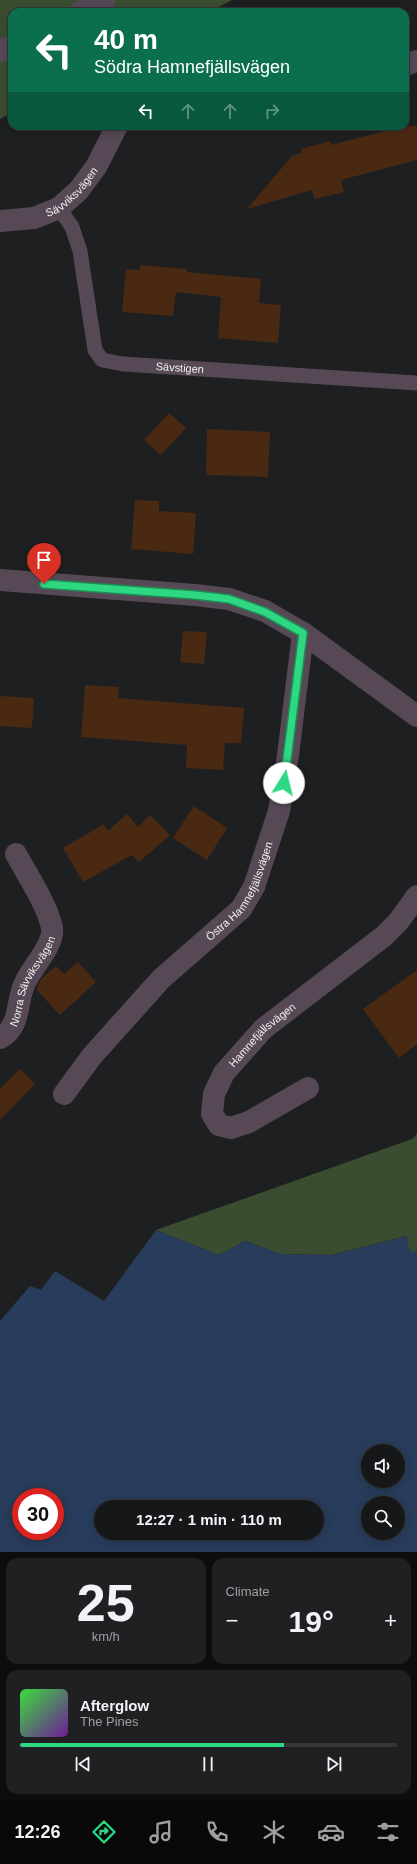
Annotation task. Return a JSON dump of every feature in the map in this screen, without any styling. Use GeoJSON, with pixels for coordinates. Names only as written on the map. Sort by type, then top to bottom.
{"type":"FeatureCollection","features":[{"type":"Feature","properties":{"kind":"street"},"geometry":{"type":"LineString","coordinates":[[88,8],[104,0]]}},
{"type":"Feature","properties":{"kind":"street","name":"Sävviksvägen"},"geometry":{"type":"LineString","coordinates":[[0,221],[34,218],[59,208],[79,190],[96,167],[115,130]]}},
{"type":"Feature","properties":{"kind":"street"},"geometry":{"type":"LineString","coordinates":[[0,580],[229,599],[265,612],[303,633],[417,716]]}},
{"type":"Feature","properties":{"kind":"street","name":"Östra Hamnefjällsvägen"},"geometry":{"type":"LineString","coordinates":[[64,1094],[92,1056],[161,980],[241,909],[254,887],[279,811],[288,755],[303,633]]}},
{"type":"Feature","properties":{"kind":"street","name":"Norra Sävviksvägen"},"geometry":{"type":"LineString","coordinates":[[0,1038],[7,1034],[15,1022],[20,995],[24,984],[48,946],[52,930],[47,913],[16,854]]}},
{"type":"Feature","properties":{"kind":"street","name":"Hamnefjällsvägen"},"geometry":{"type":"LineString","coordinates":[[308,1088],[250,1122],[231,1128],[219,1125],[212,1114],[214,1094],[224,1073],[263,1029],[384,936],[398,922],[417,896]]}},
{"type":"Feature","properties":{"kind":"lane","name":"Sävstigen"},"geometry":{"type":"LineString","coordinates":[[59,208],[72,227],[80,250],[95,350],[102,360],[123,364],[417,383]]}},
{"type":"Feature","properties":{"kind":"green space"},"geometry":{"type":"Polygon","coordinates":[[[0,0],[232,0],[217,8],[8,8],[8,115],[0,119],[0,0]]]}},
{"type":"Feature","properties":{"kind":"green space"},"geometry":{"type":"Polygon","coordinates":[[[417,1134],[417,1252],[409,1252],[406,1236],[331,1255],[280,1254],[245,1241],[219,1255],[156,1230],[412,1139],[417,1134]]]}},
{"type":"Feature","properties":{"kind":"water"},"geometry":{"type":"Polygon","coordinates":[[[156,1230],[219,1255],[245,1241],[280,1254],[331,1255],[407,1236],[409,1251],[417,1252],[417,1552],[0,1552],[0,1321],[30,1286],[41,1290],[55,1271],[104,1301],[156,1230]]]}},
{"type":"Feature","properties":{"kind":"building"},"geometry":{"type":"Polygon","coordinates":[[[409,126],[417,126],[417,160],[341,180],[344,192],[315,199],[312,190],[247,209],[292,156],[302,153],[301,149],[330,141],[331,145],[389,130],[409,130],[409,126]]]}},
{"type":"Feature","properties":{"kind":"building"},"geometry":{"type":"Polygon","coordinates":[[[140,265],[187,269],[187,272],[261,279],[259,303],[281,305],[278,343],[218,338],[221,297],[176,292],[173,316],[122,312],[126,269],[140,270],[140,265]]]}},
{"type":"Feature","properties":{"kind":"building"},"geometry":{"type":"Polygon","coordinates":[[[169,413],[186,428],[161,455],[144,440],[169,413]]]}},
{"type":"Feature","properties":{"kind":"building"},"geometry":{"type":"Polygon","coordinates":[[[207,429],[270,432],[268,477],[206,475],[207,429]]]}},
{"type":"Feature","properties":{"kind":"building"},"geometry":{"type":"Polygon","coordinates":[[[135,500],[159,501],[159,511],[196,513],[193,554],[131,549],[135,500]]]}},
{"type":"Feature","properties":{"kind":"building"},"geometry":{"type":"Polygon","coordinates":[[[183,631],[207,632],[204,664],[180,662],[183,631]]]}},
{"type":"Feature","properties":{"kind":"building"},"geometry":{"type":"Polygon","coordinates":[[[85,685],[119,687],[118,698],[244,708],[241,743],[225,743],[223,770],[186,768],[187,745],[81,737],[85,685]]]}},
{"type":"Feature","properties":{"kind":"building"},"geometry":{"type":"Polygon","coordinates":[[[0,696],[34,698],[32,728],[0,726],[0,696]]]}},
{"type":"Feature","properties":{"kind":"building"},"geometry":{"type":"Polygon","coordinates":[[[194,806],[227,828],[207,860],[173,838],[194,806]]]}},
{"type":"Feature","properties":{"kind":"building"},"geometry":{"type":"Polygon","coordinates":[[[127,814],[138,827],[150,815],[170,835],[139,862],[132,855],[83,882],[63,848],[104,824],[108,831],[127,814]]]}},
{"type":"Feature","properties":{"kind":"building"},"geometry":{"type":"Polygon","coordinates":[[[78,962],[96,982],[60,1015],[36,989],[41,979],[56,966],[64,974],[78,962]]]}},
{"type":"Feature","properties":{"kind":"building"},"geometry":{"type":"Polygon","coordinates":[[[417,970],[417,1044],[399,1058],[363,1009],[417,970]]]}},
{"type":"Feature","properties":{"kind":"building"},"geometry":{"type":"Polygon","coordinates":[[[20,1069],[35,1084],[0,1120],[0,1089],[20,1069]]]}},
{"type":"Feature","properties":{"kind":"route"},"geometry":{"type":"LineString","coordinates":[[44,584],[195,595],[229,599],[265,612],[303,633],[284,783]]}}]}
